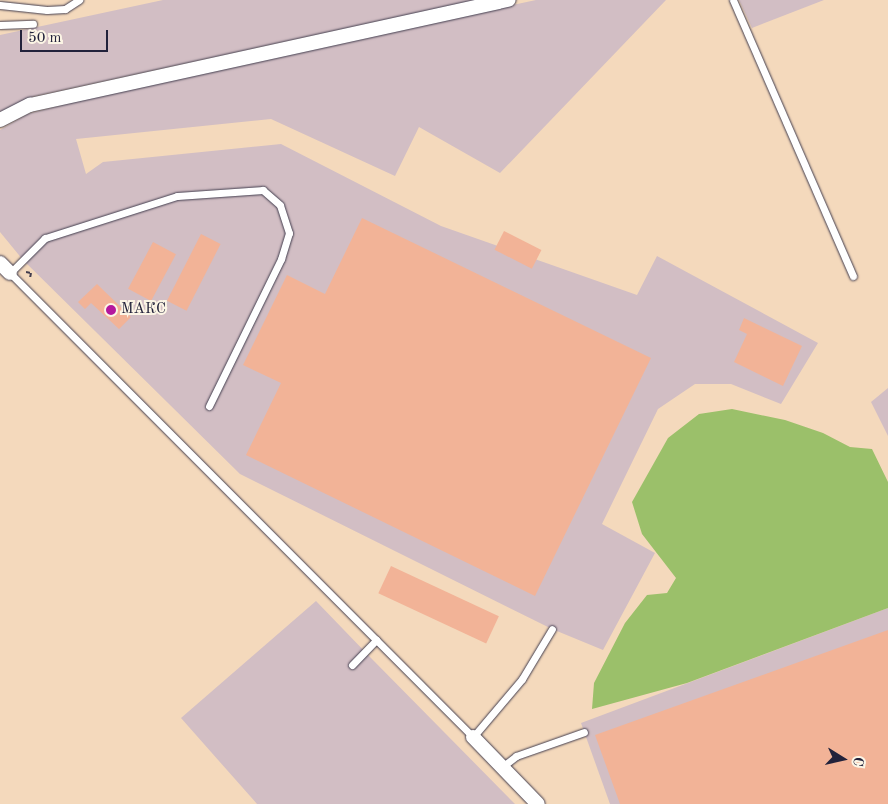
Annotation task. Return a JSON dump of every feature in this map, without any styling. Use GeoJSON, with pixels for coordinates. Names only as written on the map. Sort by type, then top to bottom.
{"type":"FeatureCollection","features":[{"type":"Feature","properties":{"kind":"street"},"geometry":{"type":"LineString","coordinates":[[0,120],[30,105],[509,0]]}},
{"type":"Feature","properties":{"kind":"street"},"geometry":{"type":"LineString","coordinates":[[0,263],[10,273]]}},
{"type":"Feature","properties":{"kind":"street"},"geometry":{"type":"LineString","coordinates":[[473,737],[538,804]]}},
{"type":"Feature","properties":{"kind":"lane"},"geometry":{"type":"LineString","coordinates":[[0,5],[47,10],[65,9],[79,0]]}},
{"type":"Feature","properties":{"kind":"lane"},"geometry":{"type":"LineString","coordinates":[[729,1],[853,276]]}},
{"type":"Feature","properties":{"kind":"lane"},"geometry":{"type":"LineString","coordinates":[[0,25],[33,24]]}},
{"type":"Feature","properties":{"kind":"lane"},"geometry":{"type":"LineString","coordinates":[[209,406],[281,259],[289,233],[280,205],[264,190],[177,196],[45,238],[10,273],[473,737],[522,679],[552,629]]}},
{"type":"Feature","properties":{"kind":"lane"},"geometry":{"type":"LineString","coordinates":[[352,665],[376,640]]}},
{"type":"Feature","properties":{"kind":"lane"},"geometry":{"type":"LineString","coordinates":[[502,767],[516,756],[584,732]]}},
{"type":"Feature","properties":{"kind":"shaded area"},"geometry":{"type":"Polygon","coordinates":[[[163,0],[477,0],[34,96],[0,112],[0,35],[163,0]]]}},
{"type":"Feature","properties":{"kind":"shaded area"},"geometry":{"type":"Polygon","coordinates":[[[536,0],[666,0],[500,173],[419,127],[395,176],[271,119],[76,139],[86,174],[103,162],[281,144],[441,226],[637,295],[657,256],[818,343],[781,404],[731,384],[695,384],[658,409],[602,524],[655,553],[603,650],[552,629],[240,474],[23,260],[0,232],[0,130],[28,114],[106,94],[536,0]]]}},
{"type":"Feature","properties":{"kind":"shaded area"},"geometry":{"type":"Polygon","coordinates":[[[739,0],[824,0],[752,28],[739,0]]]}},
{"type":"Feature","properties":{"kind":"shaded area"},"geometry":{"type":"Polygon","coordinates":[[[888,388],[888,436],[871,402],[888,388]]]}},
{"type":"Feature","properties":{"kind":"shaded area"},"geometry":{"type":"Polygon","coordinates":[[[316,601],[515,804],[257,804],[181,718],[316,601]]]}},
{"type":"Feature","properties":{"kind":"shaded area"},"geometry":{"type":"Polygon","coordinates":[[[888,608],[888,804],[610,804],[581,723],[888,608]]]}},
{"type":"Feature","properties":{"kind":"green space"},"geometry":{"type":"Polygon","coordinates":[[[732,409],[785,420],[823,433],[850,447],[872,449],[888,482],[888,608],[687,683],[592,709],[594,683],[625,623],[647,595],[667,593],[676,578],[642,534],[632,502],[668,438],[699,414],[732,409]]]}},
{"type":"Feature","properties":{"kind":"building"},"geometry":{"type":"Polygon","coordinates":[[[362,218],[651,358],[535,596],[246,455],[281,383],[243,365],[287,275],[325,294],[362,218]]]}},
{"type":"Feature","properties":{"kind":"building"},"geometry":{"type":"Polygon","coordinates":[[[504,231],[541,250],[532,269],[494,250],[504,231]]]}},
{"type":"Feature","properties":{"kind":"building"},"geometry":{"type":"Polygon","coordinates":[[[201,234],[221,244],[187,311],[167,301],[201,234]]]}},
{"type":"Feature","properties":{"kind":"building"},"geometry":{"type":"Polygon","coordinates":[[[153,242],[176,254],[151,301],[128,289],[153,242]]]}},
{"type":"Feature","properties":{"kind":"building","name":"МАКС"},"geometry":{"type":"Polygon","coordinates":[[[97,284],[131,317],[119,329],[91,303],[85,309],[78,302],[97,284]]]}},
{"type":"Feature","properties":{"kind":"building"},"geometry":{"type":"Polygon","coordinates":[[[744,318],[802,346],[783,386],[734,362],[747,334],[739,330],[744,318]]]}},
{"type":"Feature","properties":{"kind":"building"},"geometry":{"type":"Polygon","coordinates":[[[391,566],[499,616],[486,643],[378,593],[391,566]]]}},
{"type":"Feature","properties":{"kind":"building"},"geometry":{"type":"Polygon","coordinates":[[[888,630],[888,804],[620,804],[595,735],[888,630]]]}},
{"type":"Feature","properties":{"kind":"place","name":"МАКС"},"geometry":{"type":"Point","coordinates":[111,310]}}]}
